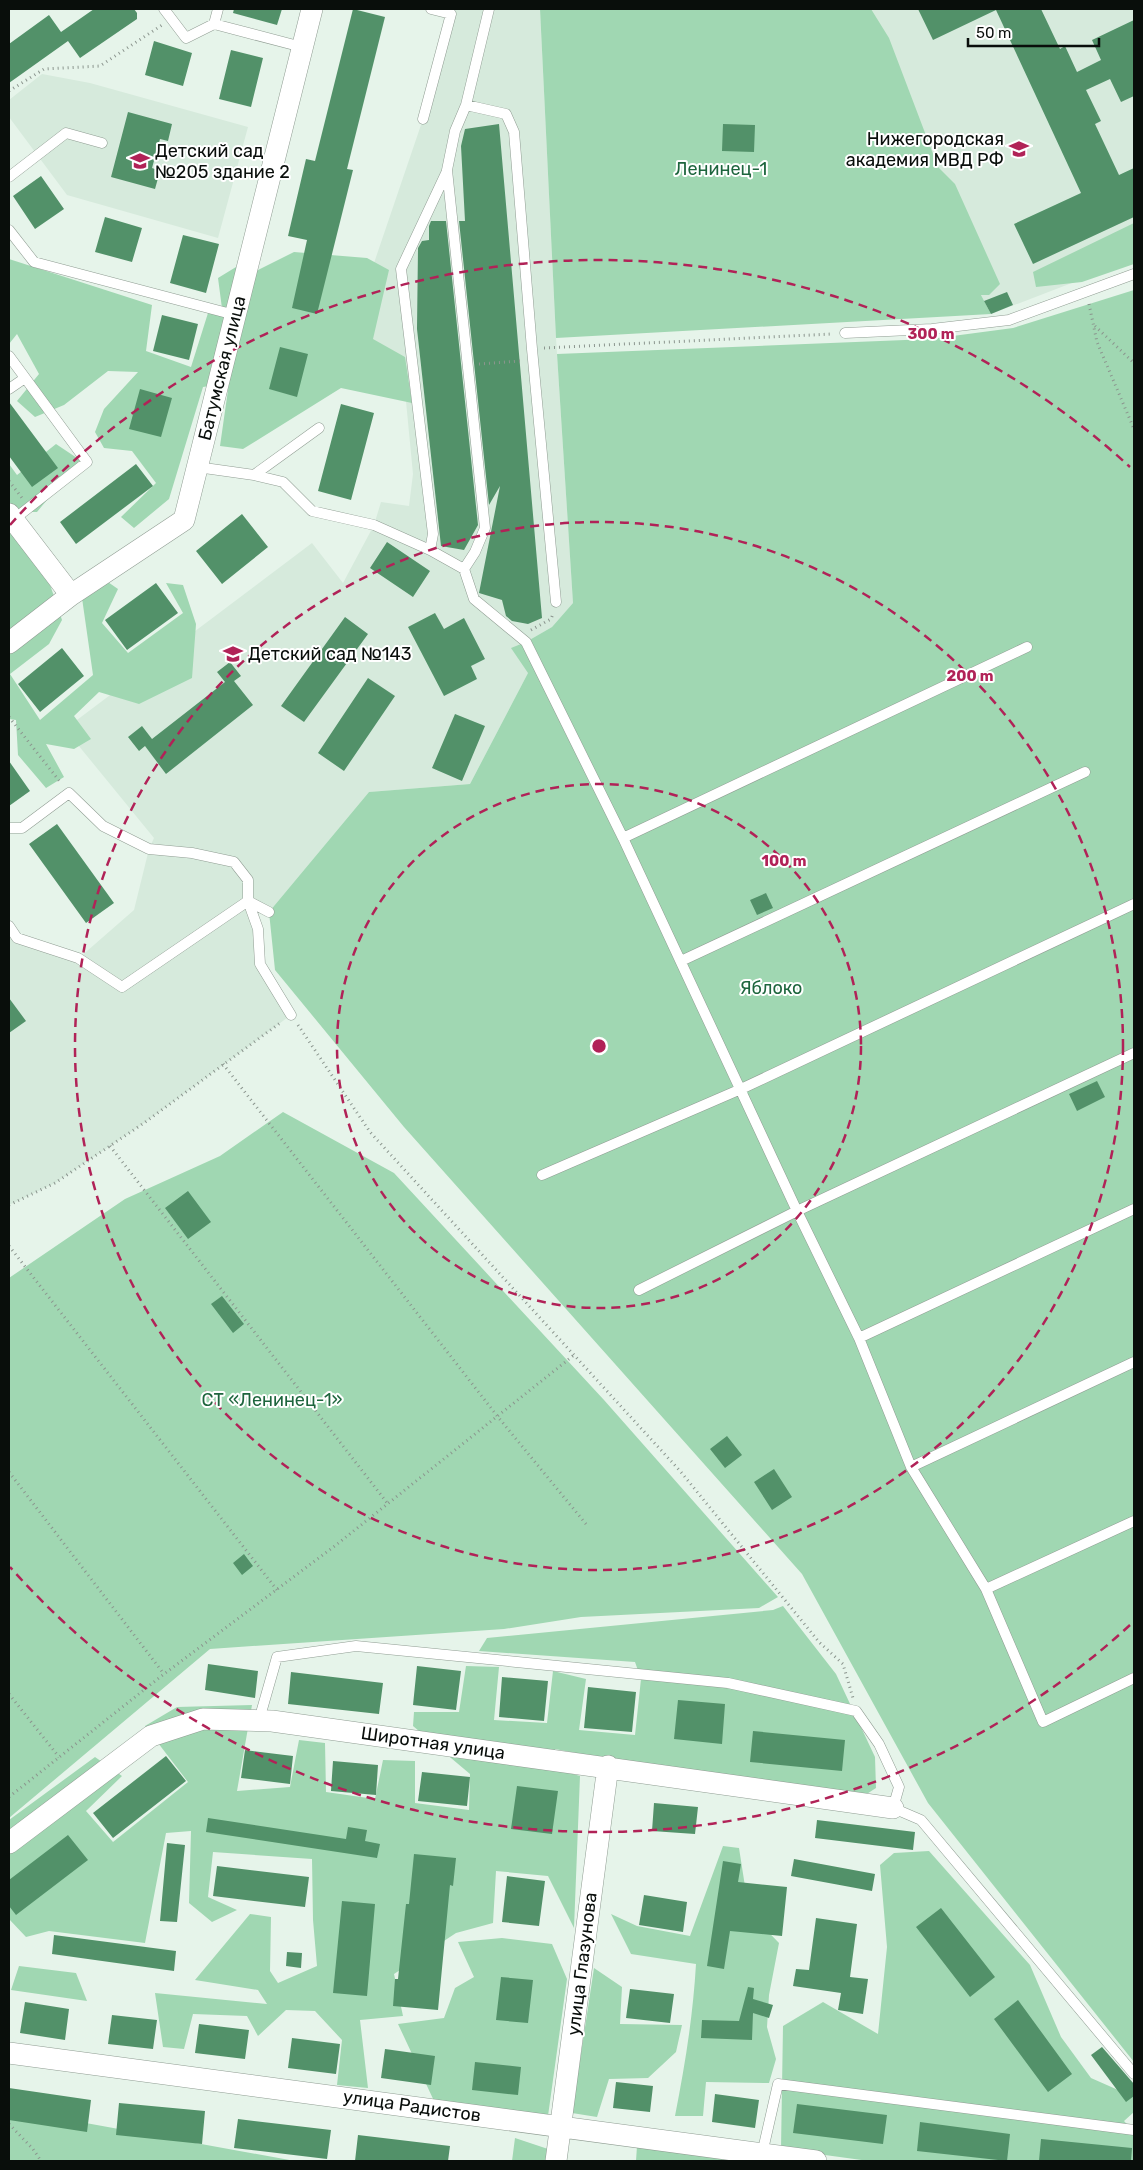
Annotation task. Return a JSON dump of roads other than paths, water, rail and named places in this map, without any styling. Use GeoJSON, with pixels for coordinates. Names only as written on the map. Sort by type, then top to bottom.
{"type":"FeatureCollection","features":[{"type":"Feature","properties":{"kind":"street","name":"Батумская улица"},"geometry":{"type":"LineString","coordinates":[[9,643],[71,595],[184,520],[312,9]]}},
{"type":"Feature","properties":{"kind":"street"},"geometry":{"type":"LineString","coordinates":[[11,517],[71,595]]}},
{"type":"Feature","properties":{"kind":"street","name":"Широтная улица"},"geometry":{"type":"LineString","coordinates":[[9,1843],[151,1736],[203,1719],[259,1720],[608,1766],[893,1808]]}},
{"type":"Feature","properties":{"kind":"street","name":"улица Глазунова"},"geometry":{"type":"LineString","coordinates":[[556,2161],[608,1766]]}},
{"type":"Feature","properties":{"kind":"street","name":"улица Радистов"},"geometry":{"type":"LineString","coordinates":[[9,2053],[816,2161]]}},
{"type":"Feature","properties":{"kind":"lane"},"geometry":{"type":"LineString","coordinates":[[164,9],[186,38],[214,24],[302,47]]}},
{"type":"Feature","properties":{"kind":"lane"},"geometry":{"type":"LineString","coordinates":[[214,24],[218,9]]}},
{"type":"Feature","properties":{"kind":"lane"},"geometry":{"type":"LineString","coordinates":[[423,119],[451,14],[442,10],[431,9]]}},
{"type":"Feature","properties":{"kind":"lane"},"geometry":{"type":"LineString","coordinates":[[430,550],[433,534],[401,269],[447,170],[455,131],[466,105],[489,9]]}},
{"type":"Feature","properties":{"kind":"lane"},"geometry":{"type":"LineString","coordinates":[[466,105],[506,114],[514,132],[556,602]]}},
{"type":"Feature","properties":{"kind":"lane"},"geometry":{"type":"LineString","coordinates":[[9,177],[66,133],[102,143]]}},
{"type":"Feature","properties":{"kind":"lane"},"geometry":{"type":"LineString","coordinates":[[447,170],[485,528],[475,552],[464,569]]}},
{"type":"Feature","properties":{"kind":"lane"},"geometry":{"type":"LineString","coordinates":[[9,230],[34,262],[235,315]]}},
{"type":"Feature","properties":{"kind":"lane"},"geometry":{"type":"LineString","coordinates":[[845,333],[932,328],[1009,320],[1134,274]]}},
{"type":"Feature","properties":{"kind":"lane"},"geometry":{"type":"LineString","coordinates":[[9,356],[87,462],[11,517]]}},
{"type":"Feature","properties":{"kind":"lane"},"geometry":{"type":"LineString","coordinates":[[9,389],[25,378]]}},
{"type":"Feature","properties":{"kind":"lane"},"geometry":{"type":"LineString","coordinates":[[254,475],[319,428]]}},
{"type":"Feature","properties":{"kind":"lane"},"geometry":{"type":"LineString","coordinates":[[197,467],[254,475],[283,482],[312,510],[374,524],[430,550],[464,569],[474,599],[526,642],[623,838],[797,1211],[859,1338],[911,1467],[986,1589],[1043,1722],[1134,1678]]}},
{"type":"Feature","properties":{"kind":"lane"},"geometry":{"type":"LineString","coordinates":[[623,838],[1027,647]]}},
{"type":"Feature","properties":{"kind":"lane"},"geometry":{"type":"LineString","coordinates":[[681,961],[1085,772]]}},
{"type":"Feature","properties":{"kind":"lane"},"geometry":{"type":"LineString","coordinates":[[9,828],[22,828],[69,793],[103,826],[149,849],[192,853],[234,862],[248,880],[248,900],[258,928],[260,964],[291,1015]]}},
{"type":"Feature","properties":{"kind":"lane"},"geometry":{"type":"LineString","coordinates":[[248,900],[269,912]]}},
{"type":"Feature","properties":{"kind":"lane"},"geometry":{"type":"LineString","coordinates":[[9,926],[17,938],[78,958],[122,987],[248,900]]}},
{"type":"Feature","properties":{"kind":"lane"},"geometry":{"type":"LineString","coordinates":[[542,1175],[740,1089],[1134,904]]}},
{"type":"Feature","properties":{"kind":"lane"},"geometry":{"type":"LineString","coordinates":[[639,1290],[797,1211],[1134,1053]]}},
{"type":"Feature","properties":{"kind":"lane"},"geometry":{"type":"LineString","coordinates":[[859,1338],[1134,1209]]}},
{"type":"Feature","properties":{"kind":"lane"},"geometry":{"type":"LineString","coordinates":[[911,1467],[1134,1362]]}},
{"type":"Feature","properties":{"kind":"lane"},"geometry":{"type":"LineString","coordinates":[[986,1589],[1134,1521]]}},
{"type":"Feature","properties":{"kind":"lane"},"geometry":{"type":"LineString","coordinates":[[259,1720],[277,1657],[356,1646],[728,1683],[856,1711],[880,1744],[900,1787],[893,1808],[921,1820],[1134,2074]]}},
{"type":"Feature","properties":{"kind":"lane"},"geometry":{"type":"LineString","coordinates":[[762,2154],[778,2084],[1134,2130]]}},
{"type":"Feature","properties":{"kind":"place","name":"Нижегородская академия МВД РФ"},"geometry":{"type":"Point","coordinates":[1019,149]}},
{"type":"Feature","properties":{"kind":"place","name":"Детский сад №205 здание 2"},"geometry":{"type":"Point","coordinates":[140,161]}},
{"type":"Feature","properties":{"kind":"place","name":"Детский сад №143"},"geometry":{"type":"Point","coordinates":[233,654]}},
{"type":"Feature","properties":{"kind":"park label","name":"Ленинец-1"},"geometry":{"type":"Point","coordinates":[721,169]}},
{"type":"Feature","properties":{"kind":"park label","name":"Яблоко"},"geometry":{"type":"Point","coordinates":[771,988]}},
{"type":"Feature","properties":{"kind":"park label","name":"СТ «Ленинец-1»"},"geometry":{"type":"Point","coordinates":[272,1400]}}]}
